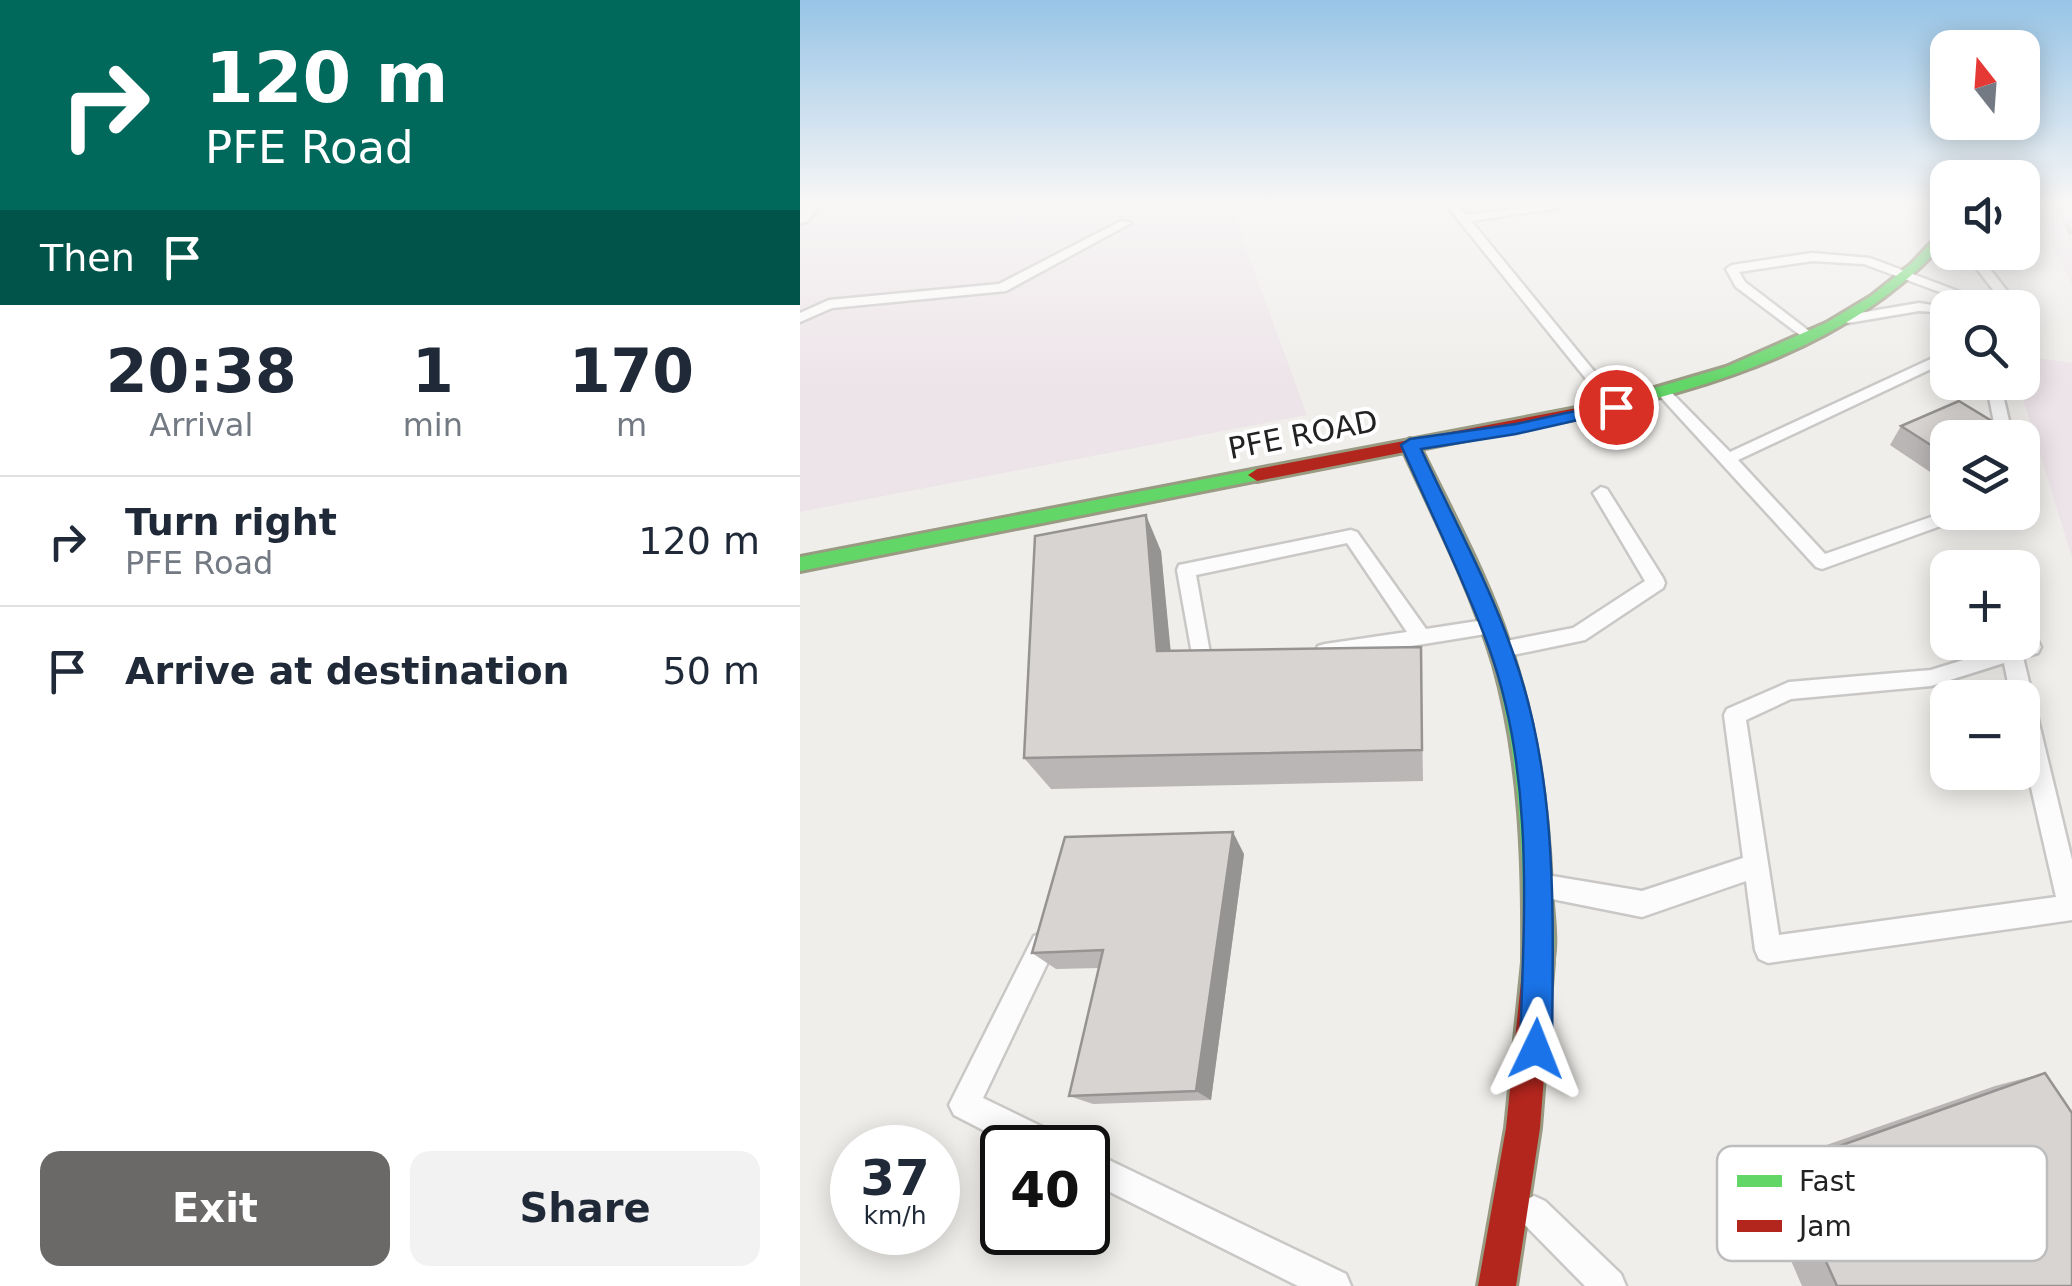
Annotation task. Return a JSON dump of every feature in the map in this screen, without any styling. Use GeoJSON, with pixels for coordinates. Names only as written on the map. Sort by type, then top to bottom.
{"type":"FeatureCollection","features":[{"type":"Feature","properties":{"kind":"main road","name":"PFE ROAD"},"geometry":{"type":"LineString","coordinates":[[800,564],[1616,407],[1664,393],[1808,337],[1877,300],[1920,262]]}},
{"type":"Feature","properties":{"kind":"main road"},"geometry":{"type":"LineString","coordinates":[[1410,445],[1501,650],[1532,777],[1540,886],[1536,1049],[1498,1286]]}},
{"type":"Feature","properties":{"kind":"lane"},"geometry":{"type":"LineString","coordinates":[[800,318],[828,304],[1002,288],[1051,262]]}},
{"type":"Feature","properties":{"kind":"lane"},"geometry":{"type":"LineString","coordinates":[[1498,262],[1616,407]]}},
{"type":"Feature","properties":{"kind":"lane"},"geometry":{"type":"LineString","coordinates":[[1779,262],[1732,269],[1740,284],[1808,337]]}},
{"type":"Feature","properties":{"kind":"lane"},"geometry":{"type":"LineString","coordinates":[[1869,262],[1949,290]]}},
{"type":"Feature","properties":{"kind":"lane"},"geometry":{"type":"LineString","coordinates":[[1984,270],[2000,290]]}},
{"type":"Feature","properties":{"kind":"lane"},"geometry":{"type":"LineString","coordinates":[[1841,320],[1930,308]]}},
{"type":"Feature","properties":{"kind":"lane"},"geometry":{"type":"LineString","coordinates":[[1728,459],[1930,364]]}},
{"type":"Feature","properties":{"kind":"lane"},"geometry":{"type":"LineString","coordinates":[[1664,393],[1822,562],[1930,523]]}},
{"type":"Feature","properties":{"kind":"lane"},"geometry":{"type":"LineString","coordinates":[[1501,650],[1578,635],[1656,582],[1601,492]]}},
{"type":"Feature","properties":{"kind":"lane"},"geometry":{"type":"LineString","coordinates":[[1218,668],[1200,670],[1186,570],[1351,536],[1421,637]]}},
{"type":"Feature","properties":{"kind":"lane"},"geometry":{"type":"LineString","coordinates":[[1310,654],[1492,626]]}},
{"type":"Feature","properties":{"kind":"lane"},"geometry":{"type":"LineString","coordinates":[[2022,680],[2022,650],[1931,678],[1789,691],[1735,715],[1768,950],[2071,908],[2040,775]]}},
{"type":"Feature","properties":{"kind":"lane"},"geometry":{"type":"LineString","coordinates":[[1540,886],[1642,904],[1756,866]]}},
{"type":"Feature","properties":{"kind":"lane"},"geometry":{"type":"LineString","coordinates":[[1006,1125],[964,1104],[1044,945]]}},
{"type":"Feature","properties":{"kind":"lane"},"geometry":{"type":"LineString","coordinates":[[1110,1176],[1334,1286]]}},
{"type":"Feature","properties":{"kind":"lane"},"geometry":{"type":"LineString","coordinates":[[1515,1193],[1610,1286]]}},
{"type":"Feature","properties":{"kind":"shaded area"},"geometry":{"type":"Polygon","coordinates":[[[800,262],[1251,262],[1307,415],[800,512],[800,262]]]}},
{"type":"Feature","properties":{"kind":"shaded area"},"geometry":{"type":"Polygon","coordinates":[[[2061,262],[2072,262],[2072,286],[2064,268],[2061,262]]]}},
{"type":"Feature","properties":{"kind":"shaded area"},"geometry":{"type":"Polygon","coordinates":[[[2040,358],[2072,363],[2072,558],[2040,454],[2040,420],[2029,420],[2023,400],[2040,400],[2040,358]]]}},
{"type":"Feature","properties":{"kind":"building"},"geometry":{"type":"Polygon","coordinates":[[[1959,401],[1990,420],[1930,420],[1930,445],[1901,426],[1959,401]]]}},
{"type":"Feature","properties":{"kind":"building"},"geometry":{"type":"Polygon","coordinates":[[[1146,515],[1157,651],[1421,647],[1422,750],[1024,758],[1035,536],[1146,515]]]}},
{"type":"Feature","properties":{"kind":"building"},"geometry":{"type":"Polygon","coordinates":[[[1233,832],[1196,1091],[1069,1096],[1103,950],[1032,953],[1065,837],[1233,832]]]}},
{"type":"Feature","properties":{"kind":"building"},"geometry":{"type":"Polygon","coordinates":[[[2045,1073],[2072,1113],[2072,1286],[1837,1286],[1826,1261],[2047,1261],[2047,1146],[1839,1146],[2045,1073]]]}},
{"type":"Feature","properties":{"kind":"traffic: fast"},"geometry":{"type":"LineString","coordinates":[[1582,412],[1680,387],[1783,350],[1876,299],[1919,262]]}},
{"type":"Feature","properties":{"kind":"traffic: fast"},"geometry":{"type":"LineString","coordinates":[[1410,445],[1483,602],[1506,666],[1530,791],[1537,876],[1538,962]]}},
{"type":"Feature","properties":{"kind":"traffic: fast"},"geometry":{"type":"LineString","coordinates":[[800,564],[1257,475]]}},
{"type":"Feature","properties":{"kind":"traffic: jam"},"geometry":{"type":"LineString","coordinates":[[1257,475],[1582,412]]}},
{"type":"Feature","properties":{"kind":"traffic: jam"},"geometry":{"type":"LineString","coordinates":[[1497,1286],[1523,1128],[1538,962]]}},
{"type":"Feature","properties":{"kind":"route"},"geometry":{"type":"LineString","coordinates":[[1536,1049],[1539,853],[1525,743],[1501,650],[1410,445],[1516,429],[1616,407]]}}]}
